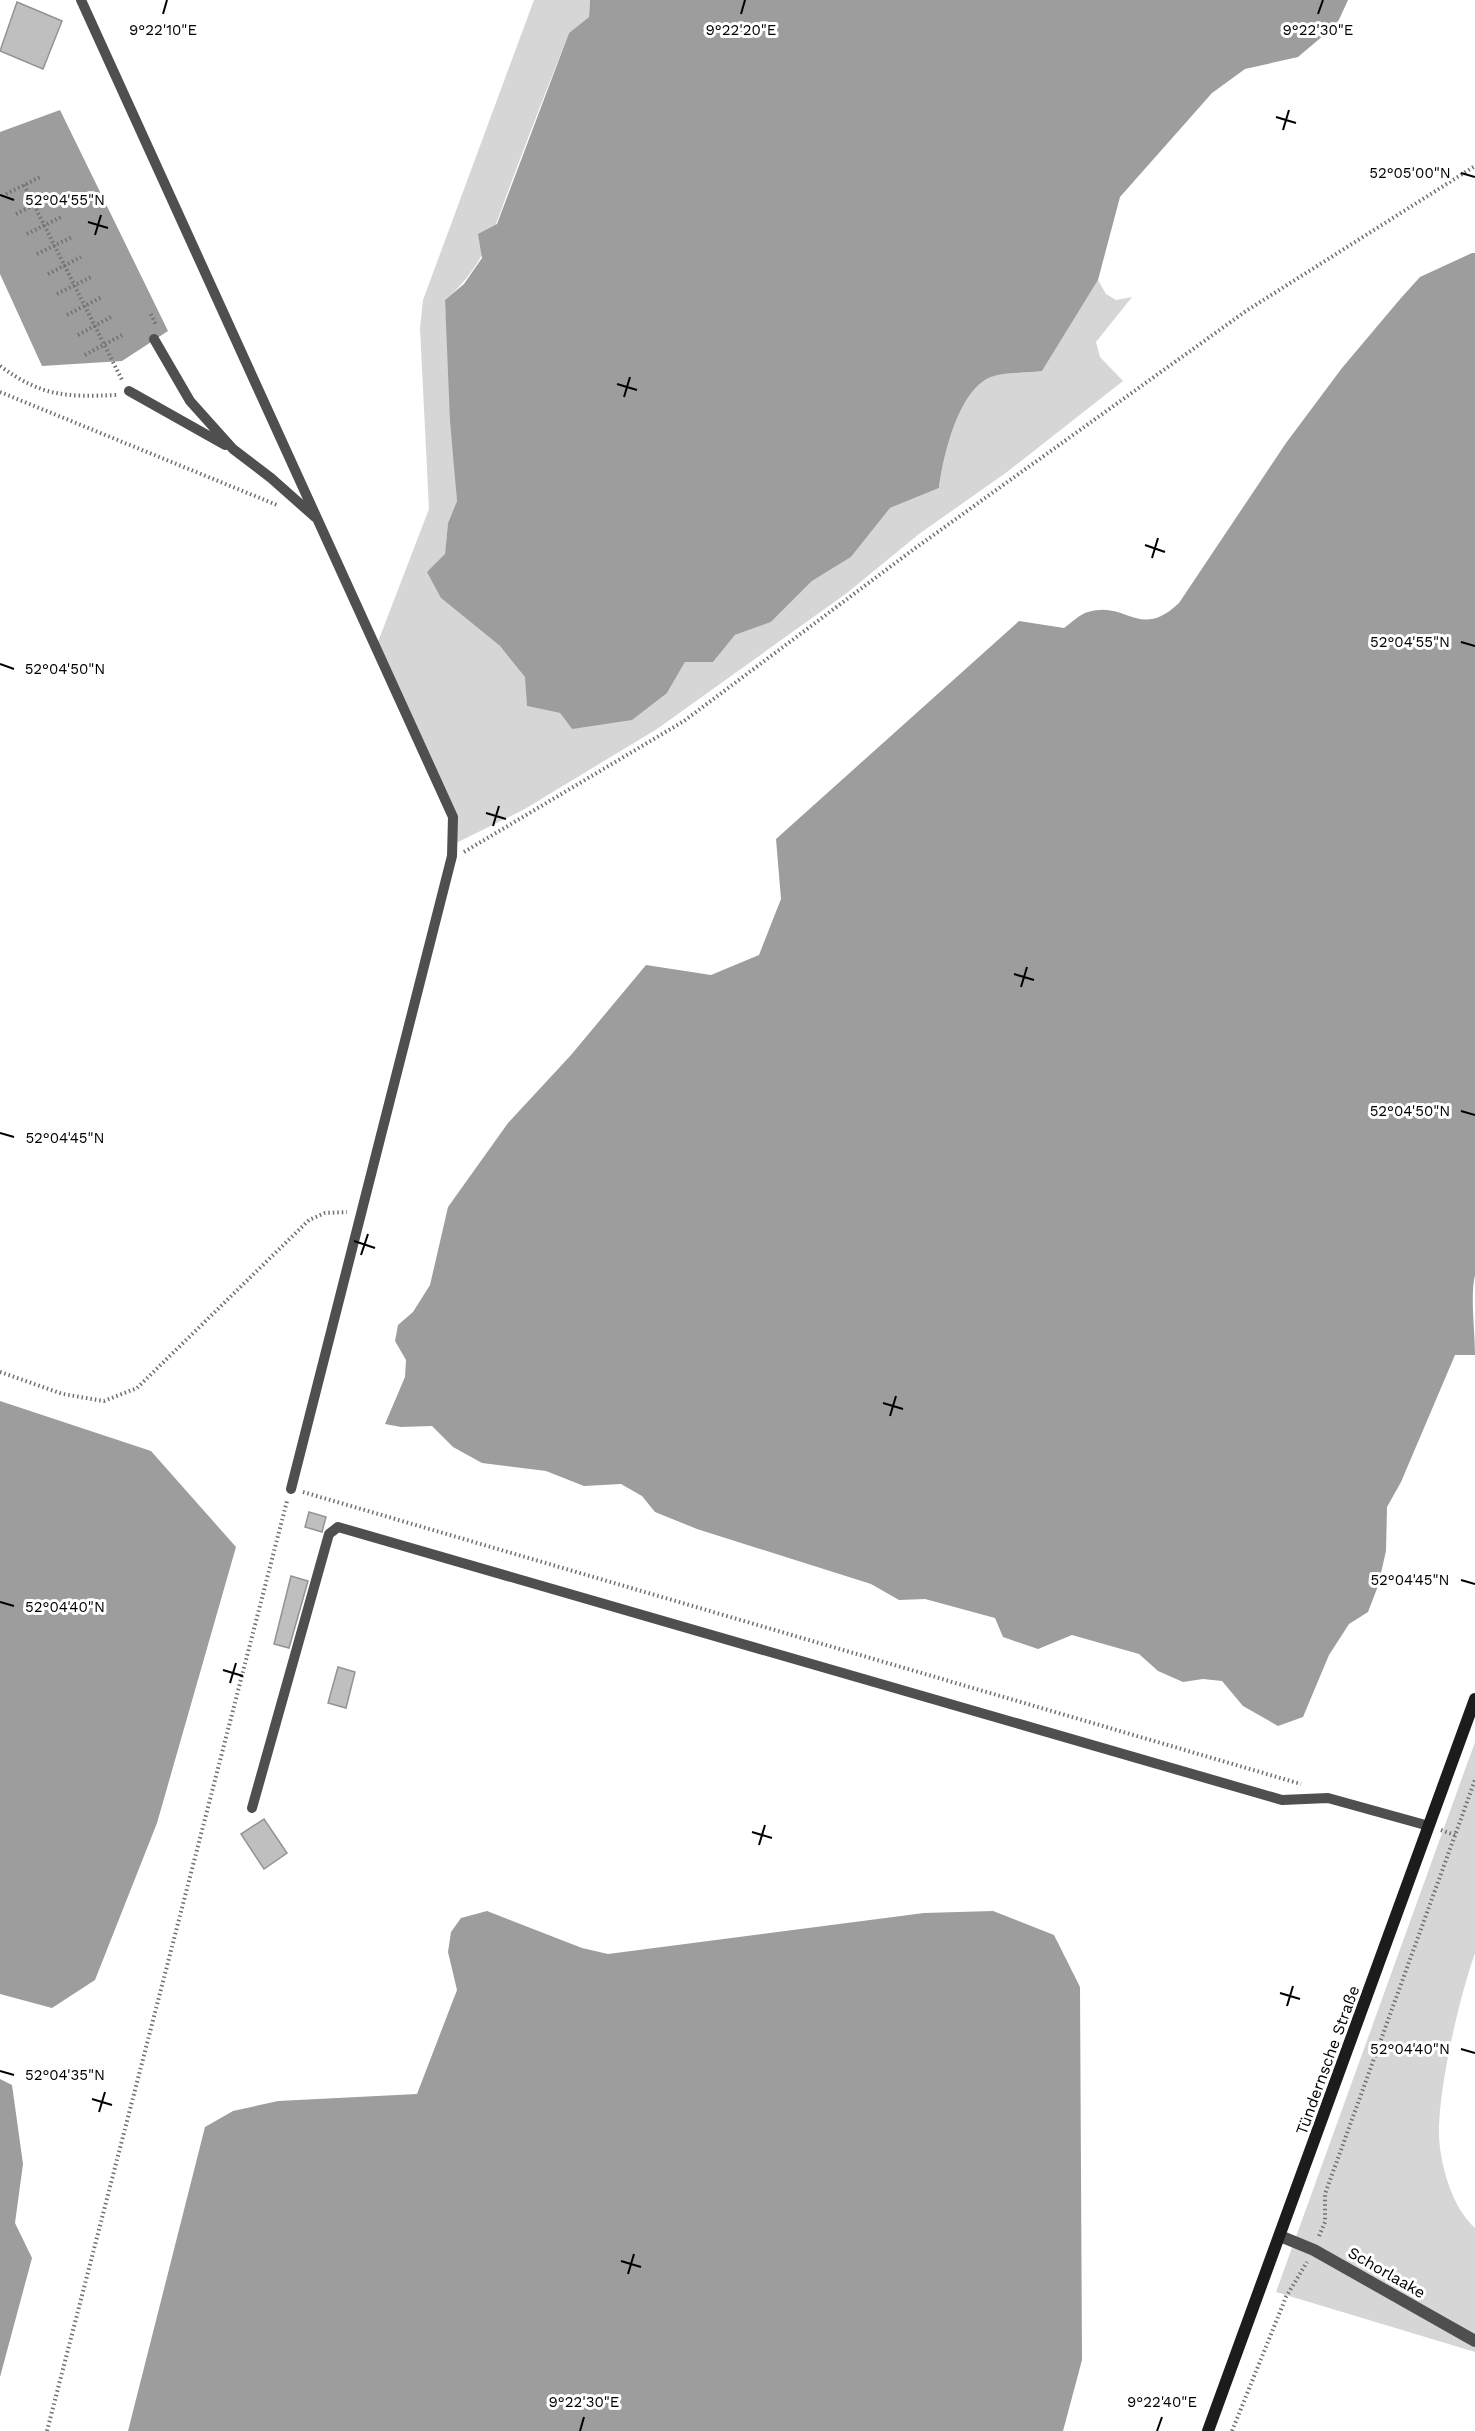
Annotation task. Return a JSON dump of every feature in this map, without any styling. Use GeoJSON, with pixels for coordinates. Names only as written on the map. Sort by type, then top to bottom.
{"type":"FeatureCollection","features":[{"type":"Feature","properties":{"kind":"street","name":"Tündernsche Straße"},"geometry":{"type":"LineString","coordinates":[[1208,2431],[1475,1700]]}},
{"type":"Feature","properties":{"kind":"street","name":"Schorlaake"},"geometry":{"type":"LineString","coordinates":[[1280,2236],[1314,2250],[1475,2341]]}},
{"type":"Feature","properties":{"kind":"lane"},"geometry":{"type":"LineString","coordinates":[[81,0],[453,817],[452,856],[291,1489]]}},
{"type":"Feature","properties":{"kind":"lane"},"geometry":{"type":"LineString","coordinates":[[154,339],[190,401],[233,449]]}},
{"type":"Feature","properties":{"kind":"lane"},"geometry":{"type":"LineString","coordinates":[[129,391],[233,449],[271,478],[320,521]]}},
{"type":"Feature","properties":{"kind":"lane"},"geometry":{"type":"LineString","coordinates":[[252,1808],[329,1534],[338,1527],[1282,1800],[1328,1798],[1429,1826]]}},
{"type":"Feature","properties":{"kind":"path"},"geometry":{"type":"LineString","coordinates":[[452,856],[473,849],[684,721],[914,549],[1246,311],[1475,166]]}},
{"type":"Feature","properties":{"kind":"path"},"geometry":{"type":"LineString","coordinates":[[6,194],[42,176]]}},
{"type":"Feature","properties":{"kind":"path"},"geometry":{"type":"LineString","coordinates":[[24,185],[119,374]]}},
{"type":"Feature","properties":{"kind":"path"},"geometry":{"type":"LineString","coordinates":[[16,214],[52,196]]}},
{"type":"Feature","properties":{"kind":"path"},"geometry":{"type":"LineString","coordinates":[[27,234],[61,217]]}},
{"type":"Feature","properties":{"kind":"path"},"geometry":{"type":"LineString","coordinates":[[37,254],[72,237]]}},
{"type":"Feature","properties":{"kind":"path"},"geometry":{"type":"LineString","coordinates":[[48,274],[81,257]]}},
{"type":"Feature","properties":{"kind":"path"},"geometry":{"type":"LineString","coordinates":[[57,294],[91,277]]}},
{"type":"Feature","properties":{"kind":"path"},"geometry":{"type":"LineString","coordinates":[[67,315],[102,297]]}},
{"type":"Feature","properties":{"kind":"path"},"geometry":{"type":"LineString","coordinates":[[78,335],[111,317]]}},
{"type":"Feature","properties":{"kind":"path"},"geometry":{"type":"LineString","coordinates":[[85,355],[122,335]]}},
{"type":"Feature","properties":{"kind":"path"},"geometry":{"type":"LineString","coordinates":[[0,366],[28,386],[52,393],[73,396],[110,396],[129,391]]}},
{"type":"Feature","properties":{"kind":"path"},"geometry":{"type":"LineString","coordinates":[[0,392],[286,508]]}},
{"type":"Feature","properties":{"kind":"path"},"geometry":{"type":"LineString","coordinates":[[0,1372],[63,1394],[104,1401],[137,1388],[309,1220],[324,1213],[337,1211],[362,1215]]}},
{"type":"Feature","properties":{"kind":"path"},"geometry":{"type":"LineString","coordinates":[[47,2431],[291,1489],[1279,1776],[1328,1798]]}},
{"type":"Feature","properties":{"kind":"path"},"geometry":{"type":"LineString","coordinates":[[1232,2431],[1286,2297],[1314,2250],[1325,2222],[1325,2194],[1475,1780]]}},
{"type":"Feature","properties":{"kind":"shaded area"},"geometry":{"type":"Polygon","coordinates":[[[534,0],[590,0],[589,17],[569,33],[496,224],[481,256],[460,286],[445,300],[457,501],[448,523],[441,598],[500,646],[526,677],[527,706],[560,713],[572,729],[667,693],[685,662],[713,662],[735,635],[771,622],[812,581],[851,557],[890,508],[939,488],[944,459],[954,426],[961,410],[979,384],[997,375],[1042,371],[1098,280],[1106,294],[1116,300],[1132,297],[1096,342],[1100,357],[1123,381],[1007,472],[919,534],[847,593],[657,729],[523,810],[454,844],[453,817],[376,647],[429,509],[420,328],[423,300],[534,0]]]}},
{"type":"Feature","properties":{"kind":"shaded area"},"geometry":{"type":"Polygon","coordinates":[[[590,0],[1348,0],[1337,24],[1298,57],[1245,69],[1212,93],[1120,197],[1098,280],[1042,371],[997,375],[979,384],[961,410],[954,426],[944,459],[939,488],[890,508],[851,557],[812,581],[771,622],[735,635],[713,662],[685,662],[667,693],[632,720],[572,729],[560,713],[527,706],[525,677],[500,646],[441,598],[427,572],[445,554],[448,523],[457,501],[450,421],[445,300],[464,284],[482,258],[478,234],[497,224],[569,33],[589,17],[590,0]]]}},
{"type":"Feature","properties":{"kind":"shaded area"},"geometry":{"type":"Polygon","coordinates":[[[60,110],[168,331],[122,361],[42,366],[0,274],[0,132],[60,110]]]}},
{"type":"Feature","properties":{"kind":"shaded area"},"geometry":{"type":"Polygon","coordinates":[[[1475,253],[1475,1275],[1473,1303],[1475,1355],[1455,1355],[1401,1482],[1387,1507],[1386,1551],[1378,1586],[1368,1612],[1349,1624],[1329,1655],[1303,1717],[1278,1726],[1243,1706],[1222,1681],[1203,1679],[1183,1682],[1158,1671],[1139,1654],[1072,1635],[1038,1649],[1003,1637],[995,1618],[925,1599],[899,1600],[871,1584],[697,1529],[655,1512],[642,1496],[621,1484],[584,1486],[546,1471],[482,1463],[453,1447],[432,1426],[401,1427],[385,1424],[405,1377],[406,1360],[395,1341],[398,1325],[413,1312],[430,1285],[448,1207],[508,1123],[571,1055],[646,965],[711,975],[759,955],[781,899],[776,839],[1019,621],[1064,628],[1085,613],[1101,610],[1153,619],[1165,614],[1179,603],[1286,443],[1342,368],[1420,277],[1475,253]]]}},
{"type":"Feature","properties":{"kind":"shaded area"},"geometry":{"type":"Polygon","coordinates":[[[0,1401],[151,1451],[236,1547],[157,1823],[95,1980],[52,2008],[0,1994],[0,1401]]]}},
{"type":"Feature","properties":{"kind":"shaded area"},"geometry":{"type":"Polygon","coordinates":[[[1475,1742],[1475,1953],[1462,1994],[1446,2069],[1439,2137],[1442,2161],[1449,2186],[1460,2209],[1475,2228],[1475,2352],[1276,2292],[1475,1742]]]}},
{"type":"Feature","properties":{"kind":"shaded area"},"geometry":{"type":"Polygon","coordinates":[[[487,1911],[582,1948],[608,1954],[924,1913],[993,1911],[1054,1935],[1080,1987],[1082,2360],[1063,2431],[128,2431],[205,2127],[233,2111],[278,2101],[417,2094],[457,1990],[448,1952],[451,1932],[461,1918],[487,1911]]]}},
{"type":"Feature","properties":{"kind":"shaded area"},"geometry":{"type":"Polygon","coordinates":[[[0,2079],[12,2085],[23,2164],[15,2223],[32,2258],[0,2377],[0,2079]]]}},
{"type":"Feature","properties":{"kind":"building"},"geometry":{"type":"Polygon","coordinates":[[[17,2],[62,21],[43,69],[0,51],[17,2]]]}},
{"type":"Feature","properties":{"kind":"building"},"geometry":{"type":"Polygon","coordinates":[[[309,1512],[326,1517],[322,1532],[305,1527],[309,1512]]]}},
{"type":"Feature","properties":{"kind":"building"},"geometry":{"type":"Polygon","coordinates":[[[291,1576],[308,1581],[289,1648],[274,1644],[291,1576]]]}},
{"type":"Feature","properties":{"kind":"building"},"geometry":{"type":"Polygon","coordinates":[[[338,1667],[355,1672],[346,1708],[328,1703],[338,1667]]]}},
{"type":"Feature","properties":{"kind":"building"},"geometry":{"type":"Polygon","coordinates":[[[264,1819],[287,1853],[264,1869],[241,1834],[264,1819]]]}}]}
